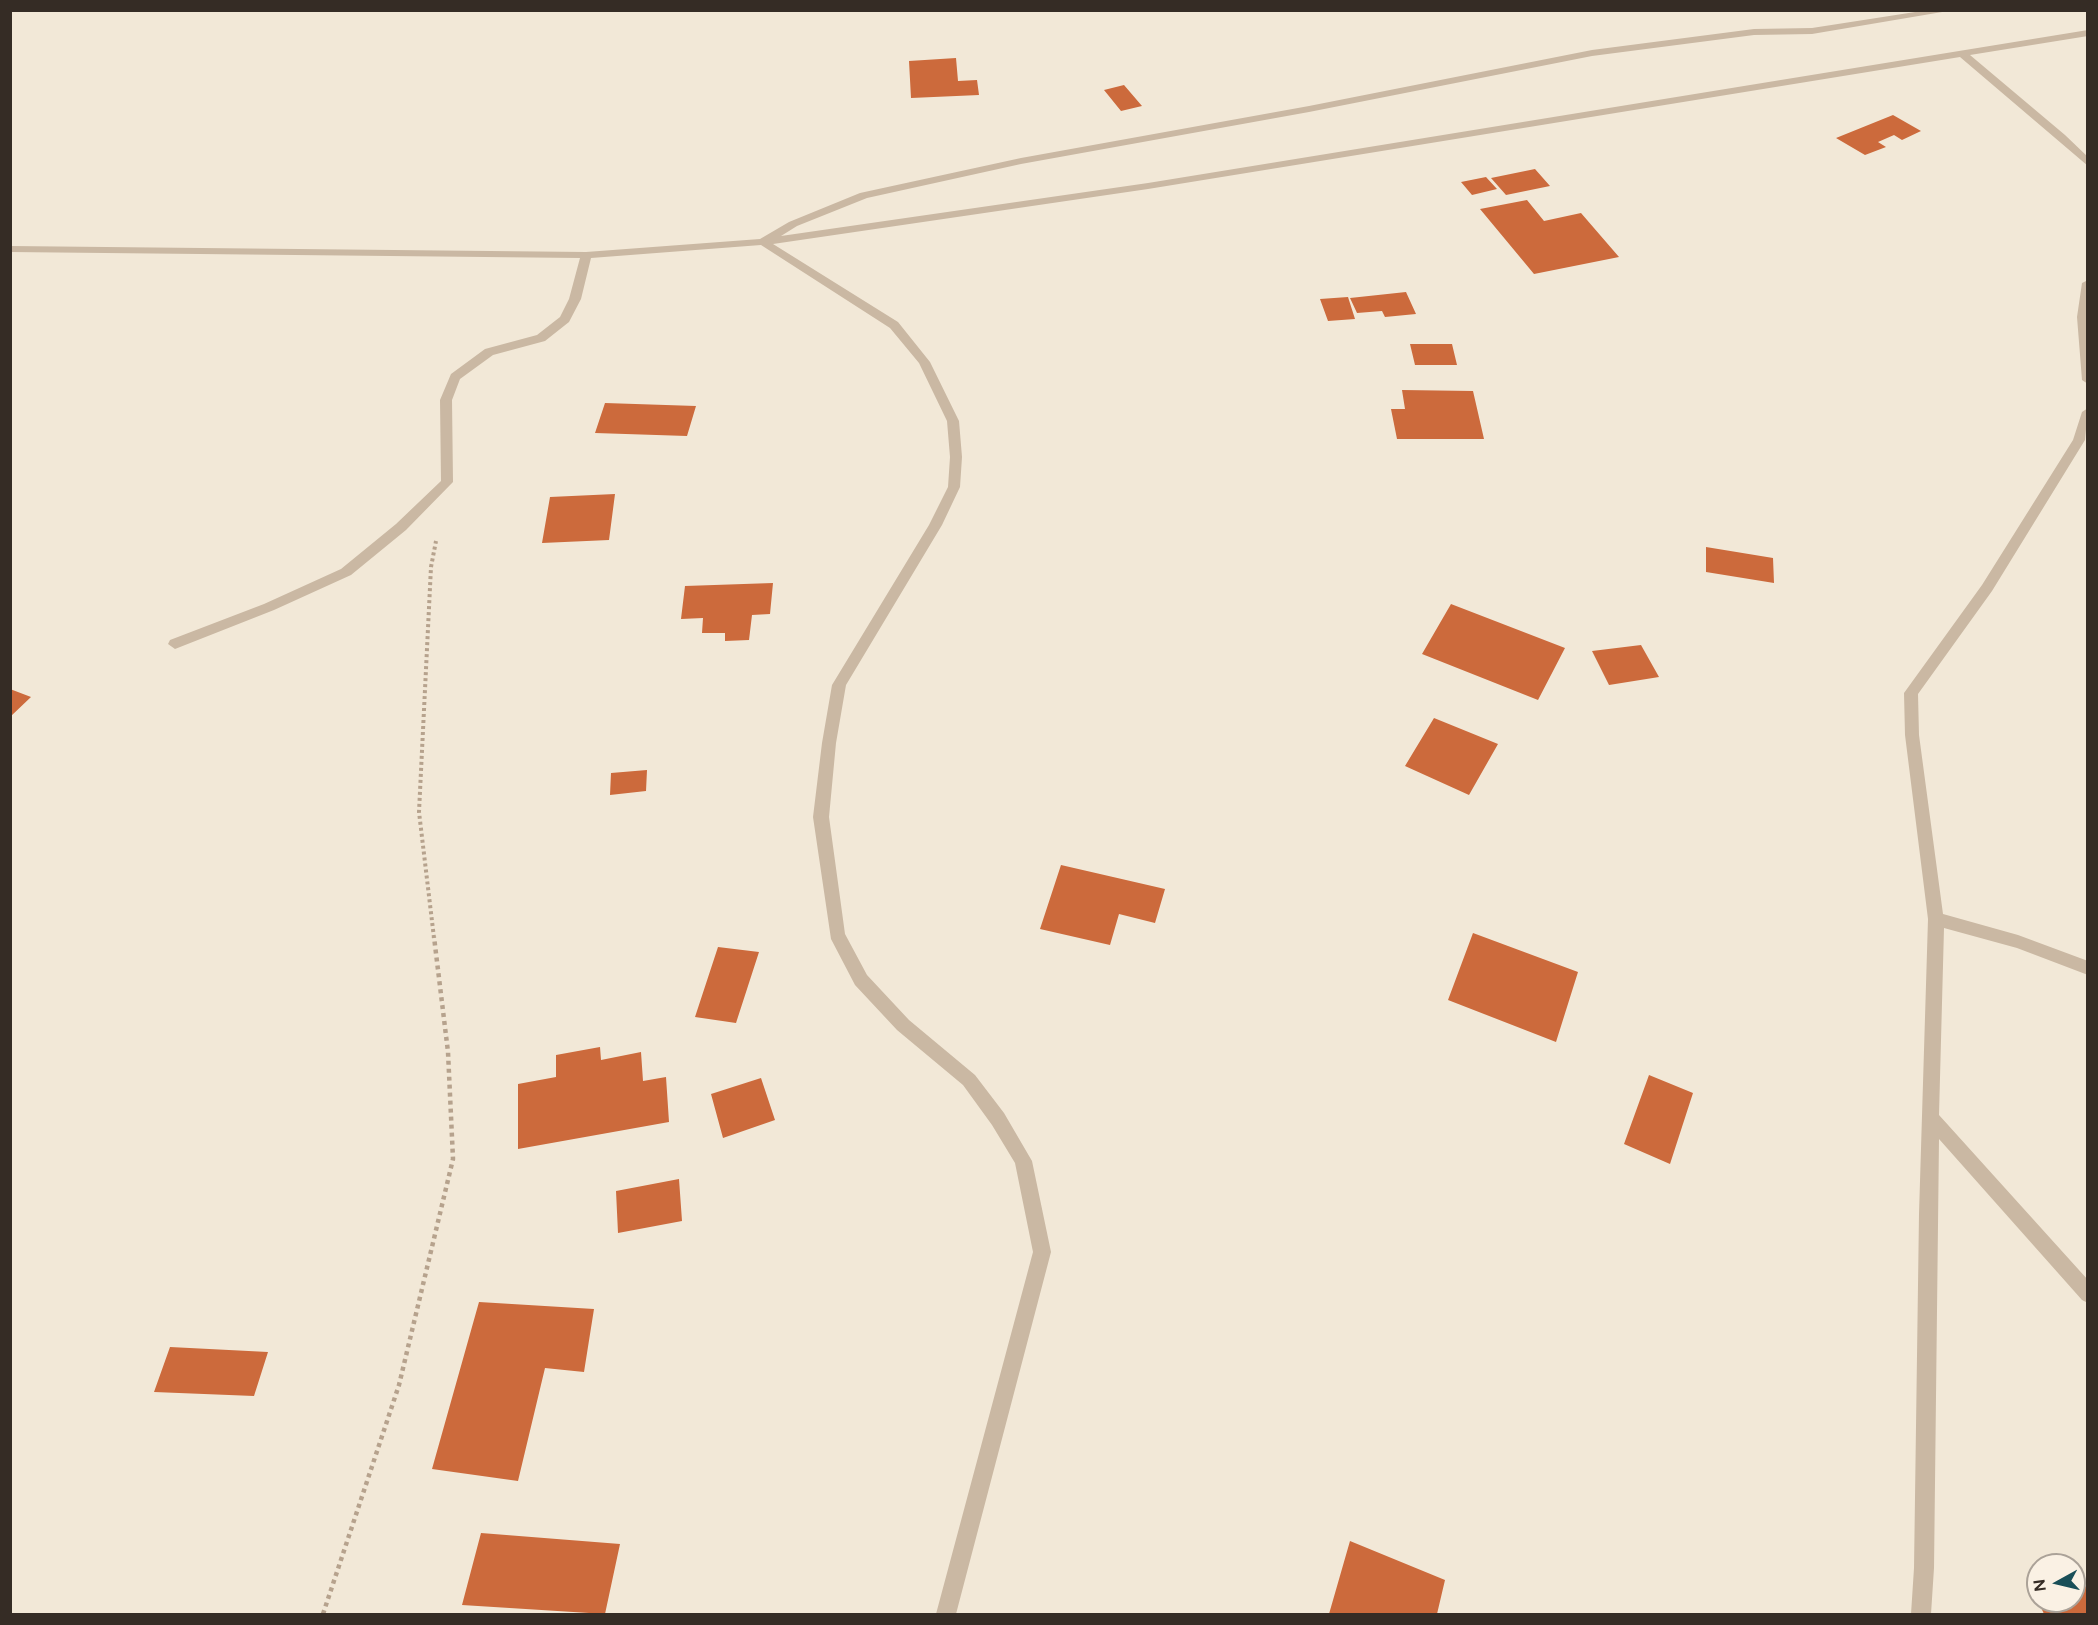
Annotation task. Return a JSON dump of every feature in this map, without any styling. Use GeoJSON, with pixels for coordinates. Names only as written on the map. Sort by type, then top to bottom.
{"type":"FeatureCollection","features":[{"type":"Feature","properties":{"kind":"street"},"geometry":{"type":"LineString","coordinates":[[763,242],[793,224],[864,195],[1031,159],[1309,110],[1592,53],[1754,32],[1812,31],[1950,10]]}},
{"type":"Feature","properties":{"kind":"street"},"geometry":{"type":"LineString","coordinates":[[10,249],[586,255],[763,242],[1148,186],[2088,33]]}},
{"type":"Feature","properties":{"kind":"street"},"geometry":{"type":"LineString","coordinates":[[1963,54],[2061,137],[2088,163]]}},
{"type":"Feature","properties":{"kind":"street"},"geometry":{"type":"LineString","coordinates":[[2061,137],[2088,151]]}},
{"type":"Feature","properties":{"kind":"street"},"geometry":{"type":"LineString","coordinates":[[763,242],[894,325],[924,362],[953,421],[956,457],[954,487],[929,535],[839,685],[829,743],[822,817],[837,934],[861,980],[903,1025],[969,1080],[998,1119],[1023,1161],[1042,1252],[946,1614]]}},
{"type":"Feature","properties":{"kind":"street"},"geometry":{"type":"LineString","coordinates":[[176,644],[269,607],[346,572],[401,527],[447,482],[446,400],[455,377],[489,352],[541,338],[565,319],[575,299],[586,255]]}},
{"type":"Feature","properties":{"kind":"street"},"geometry":{"type":"LineString","coordinates":[[2088,283],[2083,317],[2088,380]]}},
{"type":"Feature","properties":{"kind":"street"},"geometry":{"type":"LineString","coordinates":[[1921,1614],[1924,1568],[1930,1117],[1936,919],[1912,735],[1911,693],[1987,588],[2025,528],[2079,440],[2088,412]]}},
{"type":"Feature","properties":{"kind":"street"},"geometry":{"type":"LineString","coordinates":[[1936,919],[2018,942],[2088,968]]}},
{"type":"Feature","properties":{"kind":"street"},"geometry":{"type":"LineString","coordinates":[[1930,1117],[2088,1294]]}},
{"type":"Feature","properties":{"kind":"path"},"geometry":{"type":"LineString","coordinates":[[323,1614],[399,1385],[453,1159],[448,1052],[419,812],[431,567],[447,482]]}},
{"type":"Feature","properties":{"kind":"building"},"geometry":{"type":"Polygon","coordinates":[[[956,58],[958,81],[977,80],[979,95],[911,98],[909,61],[956,58]]]}},
{"type":"Feature","properties":{"kind":"building"},"geometry":{"type":"Polygon","coordinates":[[[1124,85],[1142,106],[1121,111],[1104,90],[1124,85]]]}},
{"type":"Feature","properties":{"kind":"building"},"geometry":{"type":"Polygon","coordinates":[[[1893,115],[1921,131],[1902,140],[1894,135],[1878,142],[1886,147],[1865,155],[1836,138],[1893,115]]]}},
{"type":"Feature","properties":{"kind":"building"},"geometry":{"type":"Polygon","coordinates":[[[1535,169],[1550,186],[1506,195],[1491,178],[1535,169]]]}},
{"type":"Feature","properties":{"kind":"building"},"geometry":{"type":"Polygon","coordinates":[[[1486,177],[1497,189],[1472,195],[1461,182],[1486,177]]]}},
{"type":"Feature","properties":{"kind":"building"},"geometry":{"type":"Polygon","coordinates":[[[1527,200],[1544,221],[1581,213],[1619,257],[1534,274],[1480,209],[1527,200]]]}},
{"type":"Feature","properties":{"kind":"building"},"geometry":{"type":"Polygon","coordinates":[[[1406,292],[1416,314],[1385,317],[1382,311],[1357,313],[1350,298],[1406,292]]]}},
{"type":"Feature","properties":{"kind":"building"},"geometry":{"type":"Polygon","coordinates":[[[1348,297],[1355,319],[1328,321],[1320,299],[1348,297]]]}},
{"type":"Feature","properties":{"kind":"building"},"geometry":{"type":"Polygon","coordinates":[[[1410,344],[1452,344],[1457,365],[1415,365],[1410,344]]]}},
{"type":"Feature","properties":{"kind":"building"},"geometry":{"type":"Polygon","coordinates":[[[1402,390],[1473,391],[1484,439],[1397,439],[1391,409],[1405,409],[1402,390]]]}},
{"type":"Feature","properties":{"kind":"building"},"geometry":{"type":"Polygon","coordinates":[[[605,403],[696,406],[687,436],[595,433],[605,403]]]}},
{"type":"Feature","properties":{"kind":"building"},"geometry":{"type":"Polygon","coordinates":[[[615,494],[609,540],[542,543],[550,497],[615,494]]]}},
{"type":"Feature","properties":{"kind":"building"},"geometry":{"type":"Polygon","coordinates":[[[1706,547],[1773,558],[1774,583],[1706,572],[1706,547]]]}},
{"type":"Feature","properties":{"kind":"building"},"geometry":{"type":"Polygon","coordinates":[[[773,583],[770,614],[752,615],[749,640],[725,641],[725,633],[702,633],[703,618],[681,619],[685,586],[773,583]]]}},
{"type":"Feature","properties":{"kind":"building"},"geometry":{"type":"Polygon","coordinates":[[[1451,604],[1565,648],[1538,700],[1422,654],[1451,604]]]}},
{"type":"Feature","properties":{"kind":"building"},"geometry":{"type":"Polygon","coordinates":[[[1641,645],[1659,677],[1609,685],[1592,651],[1641,645]]]}},
{"type":"Feature","properties":{"kind":"building"},"geometry":{"type":"Polygon","coordinates":[[[10,689],[31,697],[10,717],[10,689]]]}},
{"type":"Feature","properties":{"kind":"building"},"geometry":{"type":"Polygon","coordinates":[[[1434,718],[1498,744],[1469,795],[1405,766],[1434,718]]]}},
{"type":"Feature","properties":{"kind":"building"},"geometry":{"type":"Polygon","coordinates":[[[647,770],[646,791],[610,795],[611,773],[647,770]]]}},
{"type":"Feature","properties":{"kind":"building"},"geometry":{"type":"Polygon","coordinates":[[[1061,865],[1165,889],[1155,923],[1119,914],[1110,945],[1040,929],[1061,865]]]}},
{"type":"Feature","properties":{"kind":"building"},"geometry":{"type":"Polygon","coordinates":[[[1473,933],[1578,972],[1556,1042],[1448,1000],[1473,933]]]}},
{"type":"Feature","properties":{"kind":"building"},"geometry":{"type":"Polygon","coordinates":[[[718,947],[759,952],[736,1023],[695,1017],[718,947]]]}},
{"type":"Feature","properties":{"kind":"building"},"geometry":{"type":"Polygon","coordinates":[[[600,1047],[601,1060],[641,1052],[643,1081],[666,1077],[669,1122],[518,1149],[518,1084],[556,1077],[556,1055],[600,1047]]]}},
{"type":"Feature","properties":{"kind":"building"},"geometry":{"type":"Polygon","coordinates":[[[1649,1075],[1693,1093],[1670,1164],[1624,1144],[1649,1075]]]}},
{"type":"Feature","properties":{"kind":"building"},"geometry":{"type":"Polygon","coordinates":[[[761,1078],[775,1120],[723,1138],[711,1094],[761,1078]]]}},
{"type":"Feature","properties":{"kind":"building"},"geometry":{"type":"Polygon","coordinates":[[[679,1179],[682,1221],[618,1233],[616,1191],[679,1179]]]}},
{"type":"Feature","properties":{"kind":"building"},"geometry":{"type":"Polygon","coordinates":[[[479,1302],[594,1309],[584,1372],[545,1368],[518,1481],[432,1469],[479,1302]]]}},
{"type":"Feature","properties":{"kind":"building"},"geometry":{"type":"Polygon","coordinates":[[[170,1347],[268,1352],[254,1396],[154,1392],[170,1347]]]}},
{"type":"Feature","properties":{"kind":"building"},"geometry":{"type":"Polygon","coordinates":[[[481,1533],[620,1544],[605,1614],[462,1605],[481,1533]]]}},
{"type":"Feature","properties":{"kind":"building"},"geometry":{"type":"Polygon","coordinates":[[[1350,1541],[1445,1580],[1437,1614],[1329,1614],[1350,1541]]]}},
{"type":"Feature","properties":{"kind":"building"},"geometry":{"type":"Polygon","coordinates":[[[2086,1586],[2088,1586],[2088,1614],[2044,1614],[2086,1613],[2086,1586]]]}}]}
